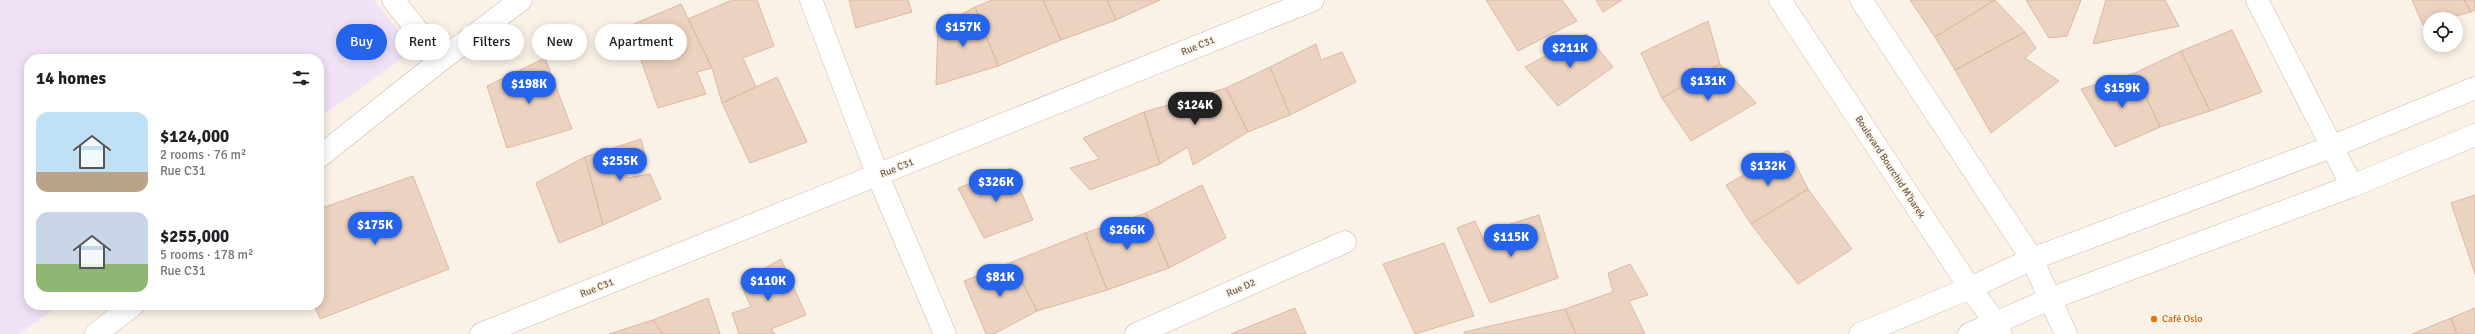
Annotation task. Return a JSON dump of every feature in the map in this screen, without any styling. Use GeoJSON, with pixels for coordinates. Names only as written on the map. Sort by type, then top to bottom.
{"type":"FeatureCollection","features":[{"type":"Feature","properties":{"kind":"street"},"geometry":{"type":"LineString","coordinates":[[393,0],[412,24]]}},
{"type":"Feature","properties":{"kind":"street"},"geometry":{"type":"LineString","coordinates":[[450,53],[521,0]]}},
{"type":"Feature","properties":{"kind":"street"},"geometry":{"type":"LineString","coordinates":[[811,0],[878,176],[945,334]]}},
{"type":"Feature","properties":{"kind":"street","name":"Rue C31"},"geometry":{"type":"LineString","coordinates":[[481,334],[878,176],[1313,0]]}},
{"type":"Feature","properties":{"kind":"street","name":"Boulevard Bourchid M'barek"},"geometry":{"type":"LineString","coordinates":[[1780,0],[1998,328]]}},
{"type":"Feature","properties":{"kind":"street"},"geometry":{"type":"LineString","coordinates":[[1861,0],[2032,259],[2066,334]]}},
{"type":"Feature","properties":{"kind":"street"},"geometry":{"type":"LineString","coordinates":[[2256,0],[2352,186]]}},
{"type":"Feature","properties":{"kind":"street"},"geometry":{"type":"LineString","coordinates":[[324,153],[441,60]]}},
{"type":"Feature","properties":{"kind":"street"},"geometry":{"type":"LineString","coordinates":[[1860,334],[1970,288],[2032,259],[2331,147],[2475,88]]}},
{"type":"Feature","properties":{"kind":"street"},"geometry":{"type":"LineString","coordinates":[[1969,334],[1998,328],[2050,299],[2352,186],[2475,135]]}},
{"type":"Feature","properties":{"kind":"street","name":"Rue D2"},"geometry":{"type":"LineString","coordinates":[[1136,334],[1345,242]]}},
{"type":"Feature","properties":{"kind":"street"},"geometry":{"type":"LineString","coordinates":[[96,334],[126,310]]}},
{"type":"Feature","properties":{"kind":"shaded area"},"geometry":{"type":"Polygon","coordinates":[[[0,0],[374,0],[395,26],[395,60],[400,60],[324,114],[324,54],[24,54],[24,310],[52,310],[19,334],[0,334],[0,0]]]}},
{"type":"Feature","properties":{"kind":"building"},"geometry":{"type":"Polygon","coordinates":[[[732,0],[757,0],[774,46],[743,58],[756,87],[722,103],[712,68],[688,19],[732,0]]]}},
{"type":"Feature","properties":{"kind":"building"},"geometry":{"type":"Polygon","coordinates":[[[849,0],[908,0],[912,12],[856,28],[849,0]]]}},
{"type":"Feature","properties":{"kind":"building"},"geometry":{"type":"Polygon","coordinates":[[[992,0],[1043,0],[1061,40],[998,66],[975,7],[992,0]]]}},
{"type":"Feature","properties":{"kind":"building"},"geometry":{"type":"Polygon","coordinates":[[[1043,0],[1107,0],[1116,20],[1061,40],[1043,0]]]}},
{"type":"Feature","properties":{"kind":"building"},"geometry":{"type":"Polygon","coordinates":[[[1107,0],[1160,0],[1116,20],[1107,0]]]}},
{"type":"Feature","properties":{"kind":"building"},"geometry":{"type":"Polygon","coordinates":[[[1486,0],[1562,0],[1577,21],[1518,51],[1486,0]]]}},
{"type":"Feature","properties":{"kind":"building"},"geometry":{"type":"Polygon","coordinates":[[[1596,0],[1622,0],[1603,12],[1596,0]]]}},
{"type":"Feature","properties":{"kind":"building"},"geometry":{"type":"Polygon","coordinates":[[[1910,0],[1995,0],[1935,37],[1910,0]]]}},
{"type":"Feature","properties":{"kind":"building"},"geometry":{"type":"Polygon","coordinates":[[[1995,0],[2025,32],[1955,70],[1935,37],[1995,0]]]}},
{"type":"Feature","properties":{"kind":"building"},"geometry":{"type":"Polygon","coordinates":[[[2026,0],[2081,0],[2067,36],[2049,38],[2026,0]]]}},
{"type":"Feature","properties":{"kind":"building"},"geometry":{"type":"Polygon","coordinates":[[[2106,0],[2165,0],[2179,26],[2093,44],[2106,0]]]}},
{"type":"Feature","properties":{"kind":"building"},"geometry":{"type":"Polygon","coordinates":[[[2412,0],[2464,0],[2471,12],[2463,14],[2463,12],[2423,12],[2423,25],[2412,0]]]}},
{"type":"Feature","properties":{"kind":"building"},"geometry":{"type":"Polygon","coordinates":[[[2464,0],[2475,0],[2475,10],[2471,12],[2464,0]]]}},
{"type":"Feature","properties":{"kind":"building"},"geometry":{"type":"Polygon","coordinates":[[[681,4],[712,68],[697,72],[706,94],[658,108],[641,60],[687,60],[687,24],[634,24],[681,4]]]}},
{"type":"Feature","properties":{"kind":"building"},"geometry":{"type":"Polygon","coordinates":[[[975,7],[998,66],[936,85],[938,27],[975,7]]]}},
{"type":"Feature","properties":{"kind":"building"},"geometry":{"type":"Polygon","coordinates":[[[1708,21],[1720,64],[1662,98],[1641,53],[1708,21]]]}},
{"type":"Feature","properties":{"kind":"building"},"geometry":{"type":"Polygon","coordinates":[[[2232,30],[2262,92],[2210,111],[2181,51],[2232,30]]]}},
{"type":"Feature","properties":{"kind":"building"},"geometry":{"type":"Polygon","coordinates":[[[2025,32],[2036,48],[2025,58],[2059,81],[1991,133],[1955,70],[2025,32]]]}},
{"type":"Feature","properties":{"kind":"building"},"geometry":{"type":"Polygon","coordinates":[[[1586,34],[1613,67],[1558,106],[1525,67],[1586,34]]]}},
{"type":"Feature","properties":{"kind":"building"},"geometry":{"type":"Polygon","coordinates":[[[1316,44],[1321,60],[1342,52],[1356,82],[1290,115],[1270,67],[1316,44]]]}},
{"type":"Feature","properties":{"kind":"building"},"geometry":{"type":"Polygon","coordinates":[[[2181,51],[2210,111],[2160,127],[2135,73],[2181,51]]]}},
{"type":"Feature","properties":{"kind":"building"},"geometry":{"type":"Polygon","coordinates":[[[541,60],[546,60],[572,129],[507,148],[487,86],[541,60]]]}},
{"type":"Feature","properties":{"kind":"building"},"geometry":{"type":"Polygon","coordinates":[[[1720,64],[1756,103],[1691,141],[1662,98],[1720,64]]]}},
{"type":"Feature","properties":{"kind":"building"},"geometry":{"type":"Polygon","coordinates":[[[1270,67],[1290,115],[1248,132],[1226,88],[1270,67]]]}},
{"type":"Feature","properties":{"kind":"building"},"geometry":{"type":"Polygon","coordinates":[[[2135,73],[2160,127],[2115,147],[2081,89],[2135,73]]]}},
{"type":"Feature","properties":{"kind":"building"},"geometry":{"type":"Polygon","coordinates":[[[777,77],[807,142],[750,163],[722,103],[777,77]]]}},
{"type":"Feature","properties":{"kind":"building"},"geometry":{"type":"Polygon","coordinates":[[[1226,88],[1248,132],[1193,165],[1188,147],[1160,164],[1144,112],[1226,88]]]}},
{"type":"Feature","properties":{"kind":"building"},"geometry":{"type":"Polygon","coordinates":[[[1144,112],[1160,164],[1090,190],[1070,168],[1099,159],[1083,138],[1144,112]]]}},
{"type":"Feature","properties":{"kind":"building"},"geometry":{"type":"Polygon","coordinates":[[[641,139],[646,158],[627,161],[627,178],[650,174],[661,199],[603,225],[585,157],[641,139]]]}},
{"type":"Feature","properties":{"kind":"building"},"geometry":{"type":"Polygon","coordinates":[[[1788,150],[1808,189],[1751,224],[1726,185],[1788,150]]]}},
{"type":"Feature","properties":{"kind":"building"},"geometry":{"type":"Polygon","coordinates":[[[585,157],[603,225],[559,243],[536,183],[585,157]]]}},
{"type":"Feature","properties":{"kind":"building"},"geometry":{"type":"Polygon","coordinates":[[[1011,168],[1033,220],[984,238],[958,188],[1011,168]]]}},
{"type":"Feature","properties":{"kind":"building"},"geometry":{"type":"Polygon","coordinates":[[[413,176],[449,269],[320,319],[316,310],[324,310],[324,207],[413,176]]]}},
{"type":"Feature","properties":{"kind":"building"},"geometry":{"type":"Polygon","coordinates":[[[1202,185],[1226,238],[1169,268],[1146,213],[1202,185]]]}},
{"type":"Feature","properties":{"kind":"building"},"geometry":{"type":"Polygon","coordinates":[[[1808,189],[1852,249],[1798,284],[1751,224],[1808,189]]]}},
{"type":"Feature","properties":{"kind":"building"},"geometry":{"type":"Polygon","coordinates":[[[2475,195],[2475,274],[2451,203],[2475,195]]]}},
{"type":"Feature","properties":{"kind":"building"},"geometry":{"type":"Polygon","coordinates":[[[1146,213],[1169,268],[1107,290],[1085,233],[1146,213]]]}},
{"type":"Feature","properties":{"kind":"building"},"geometry":{"type":"Polygon","coordinates":[[[1539,215],[1558,278],[1490,303],[1457,228],[1475,221],[1486,245],[1507,241],[1501,227],[1539,215]]]}},
{"type":"Feature","properties":{"kind":"building"},"geometry":{"type":"Polygon","coordinates":[[[1085,233],[1107,290],[1037,311],[1012,262],[1085,233]]]}},
{"type":"Feature","properties":{"kind":"building"},"geometry":{"type":"Polygon","coordinates":[[[1444,243],[1474,316],[1415,334],[1383,264],[1444,243]]]}},
{"type":"Feature","properties":{"kind":"building"},"geometry":{"type":"Polygon","coordinates":[[[781,259],[806,315],[771,329],[775,334],[739,334],[732,313],[751,307],[740,282],[781,259]]]}},
{"type":"Feature","properties":{"kind":"building"},"geometry":{"type":"Polygon","coordinates":[[[1012,262],[1037,311],[994,334],[986,334],[964,281],[1012,262]]]}},
{"type":"Feature","properties":{"kind":"building"},"geometry":{"type":"Polygon","coordinates":[[[1630,264],[1648,295],[1629,301],[1645,334],[1576,334],[1565,309],[1613,292],[1608,273],[1630,264]]]}},
{"type":"Feature","properties":{"kind":"building"},"geometry":{"type":"Polygon","coordinates":[[[708,298],[720,334],[663,334],[653,320],[708,298]]]}},
{"type":"Feature","properties":{"kind":"building"},"geometry":{"type":"Polygon","coordinates":[[[1295,308],[1306,334],[1231,334],[1295,308]]]}},
{"type":"Feature","properties":{"kind":"building"},"geometry":{"type":"Polygon","coordinates":[[[2475,308],[2475,334],[2457,334],[2451,318],[2475,308]]]}},
{"type":"Feature","properties":{"kind":"building"},"geometry":{"type":"Polygon","coordinates":[[[1565,309],[1576,334],[1464,334],[1464,332],[1565,309]]]}},
{"type":"Feature","properties":{"kind":"building"},"geometry":{"type":"Polygon","coordinates":[[[2451,318],[2457,334],[2412,334],[2451,318]]]}},
{"type":"Feature","properties":{"kind":"building"},"geometry":{"type":"Polygon","coordinates":[[[653,320],[663,334],[609,334],[653,320]]]}},
{"type":"Feature","properties":{"kind":"place","name":"Café Oslo"},"geometry":{"type":"Point","coordinates":[2154,319]}}]}
